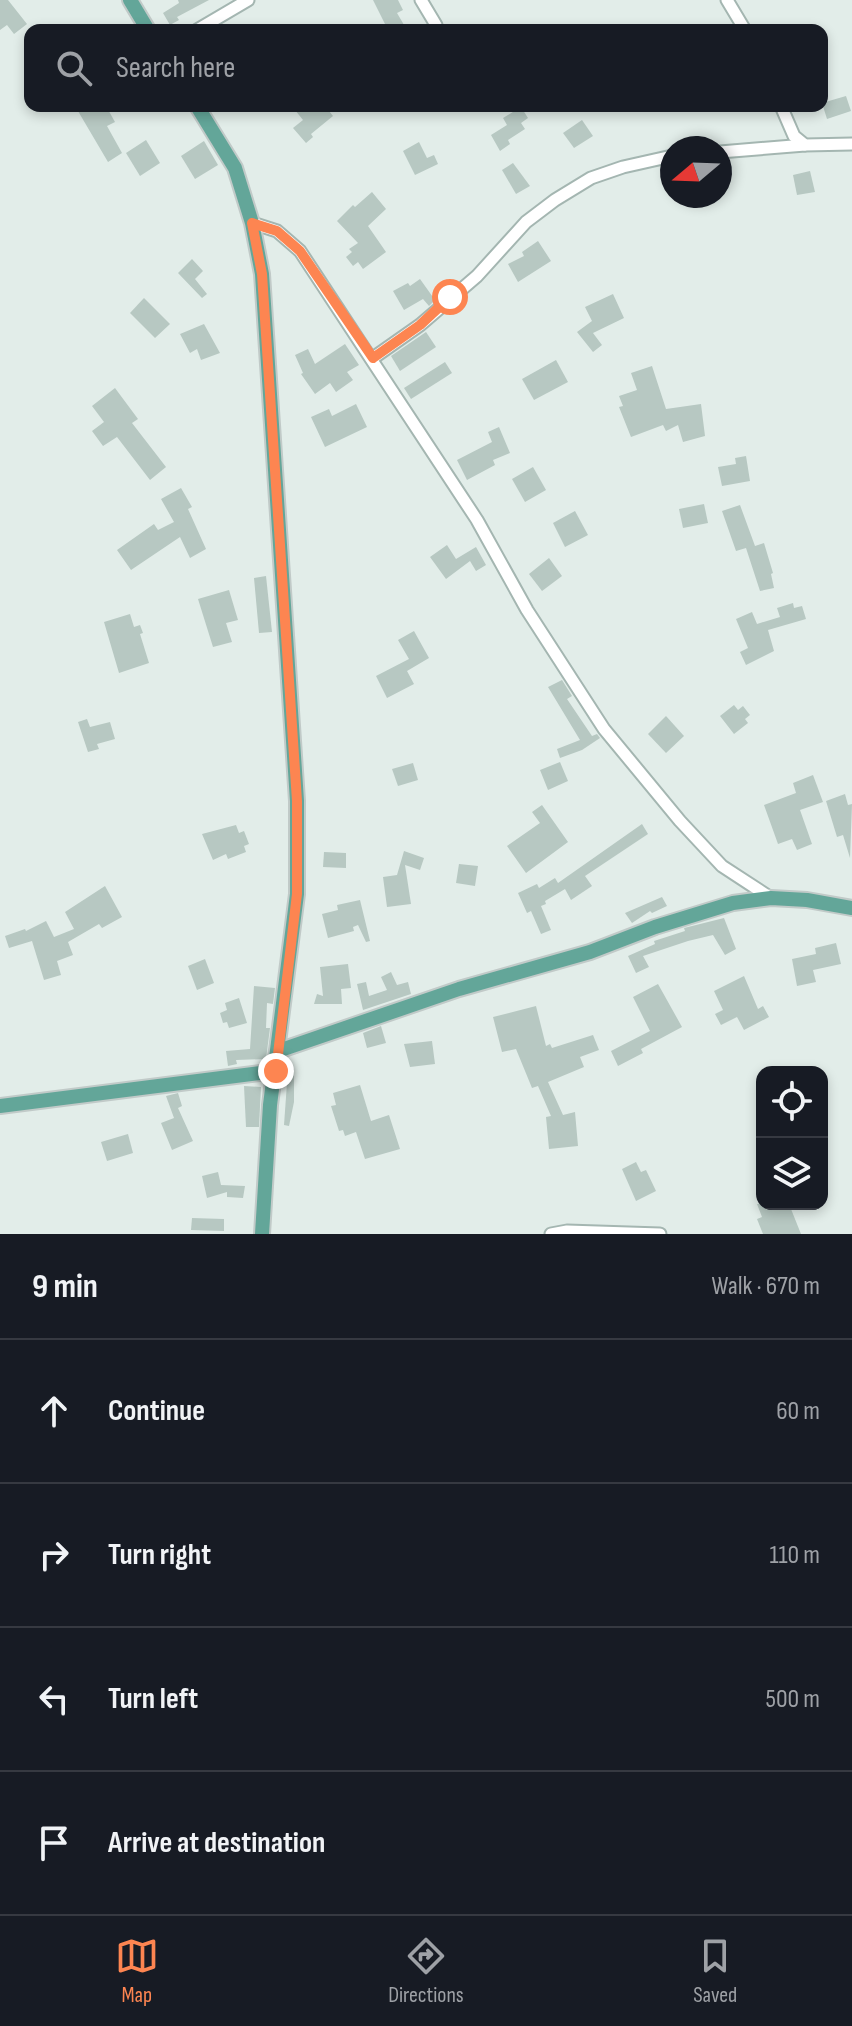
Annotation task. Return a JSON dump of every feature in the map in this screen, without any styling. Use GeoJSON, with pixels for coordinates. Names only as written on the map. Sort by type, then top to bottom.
{"type":"FeatureCollection","features":[{"type":"Feature","properties":{"kind":"main road"},"geometry":{"type":"LineString","coordinates":[[130,0],[144,24]]}},
{"type":"Feature","properties":{"kind":"main road"},"geometry":{"type":"LineString","coordinates":[[201,112],[235,168],[252,223],[262,274],[297,801],[297,894],[264,1179],[262,1234]]}},
{"type":"Feature","properties":{"kind":"main road"},"geometry":{"type":"LineString","coordinates":[[278,1051],[459,989],[590,952],[720,907],[771,898],[807,900],[852,908]]}},
{"type":"Feature","properties":{"kind":"main road"},"geometry":{"type":"LineString","coordinates":[[0,1106],[276,1071]]}},
{"type":"Feature","properties":{"kind":"street"},"geometry":{"type":"LineString","coordinates":[[207,24],[248,0]]}},
{"type":"Feature","properties":{"kind":"street"},"geometry":{"type":"LineString","coordinates":[[421,0],[435,24]]}},
{"type":"Feature","properties":{"kind":"street"},"geometry":{"type":"LineString","coordinates":[[727,0],[741,24]]}},
{"type":"Feature","properties":{"kind":"street"},"geometry":{"type":"LineString","coordinates":[[784,112],[794,136],[805,145]]}},
{"type":"Feature","properties":{"kind":"street"},"geometry":{"type":"LineString","coordinates":[[732,151],[852,144]]}},
{"type":"Feature","properties":{"kind":"street"},"geometry":{"type":"LineString","coordinates":[[373,358],[420,325],[477,276],[526,222],[555,200],[591,178],[660,159]]}},
{"type":"Feature","properties":{"kind":"street"},"geometry":{"type":"LineString","coordinates":[[252,223],[277,231],[300,251],[477,520],[527,610],[604,729],[680,821],[722,866],[771,898]]}},
{"type":"Feature","properties":{"kind":"street"},"geometry":{"type":"LineString","coordinates":[[551,1234],[567,1231],[660,1234]]}},
{"type":"Feature","properties":{"kind":"building"},"geometry":{"type":"Polygon","coordinates":[[[0,0],[8,0],[27,24],[14,34],[7,25],[0,30],[0,0]]]}},
{"type":"Feature","properties":{"kind":"building"},"geometry":{"type":"Polygon","coordinates":[[[178,0],[209,0],[169,24],[163,13],[179,3],[178,0]]]}},
{"type":"Feature","properties":{"kind":"building"},"geometry":{"type":"Polygon","coordinates":[[[373,0],[398,0],[403,10],[397,13],[403,24],[385,24],[373,0]]]}},
{"type":"Feature","properties":{"kind":"building"},"geometry":{"type":"Polygon","coordinates":[[[846,96],[851,111],[827,119],[825,112],[828,112],[828,101],[846,96]]]}},
{"type":"Feature","properties":{"kind":"building"},"geometry":{"type":"Polygon","coordinates":[[[79,112],[109,112],[115,122],[107,126],[122,153],[108,162],[79,112]]]}},
{"type":"Feature","properties":{"kind":"building"},"geometry":{"type":"Polygon","coordinates":[[[297,112],[330,112],[333,116],[311,134],[313,137],[306,143],[293,128],[303,120],[297,112]]]}},
{"type":"Feature","properties":{"kind":"building"},"geometry":{"type":"Polygon","coordinates":[[[513,112],[524,112],[528,118],[521,123],[525,129],[508,140],[510,144],[500,151],[491,135],[507,125],[503,118],[513,112]]]}},
{"type":"Feature","properties":{"kind":"building"},"geometry":{"type":"Polygon","coordinates":[[[582,120],[593,136],[574,148],[563,133],[582,120]]]}},
{"type":"Feature","properties":{"kind":"building"},"geometry":{"type":"Polygon","coordinates":[[[146,140],[160,163],[140,176],[126,153],[146,140]]]}},
{"type":"Feature","properties":{"kind":"building"},"geometry":{"type":"Polygon","coordinates":[[[204,141],[218,165],[195,179],[181,156],[204,141]]]}},
{"type":"Feature","properties":{"kind":"building"},"geometry":{"type":"Polygon","coordinates":[[[419,142],[427,158],[434,155],[438,164],[415,175],[403,151],[419,142]]]}},
{"type":"Feature","properties":{"kind":"building"},"geometry":{"type":"Polygon","coordinates":[[[513,163],[530,186],[516,194],[502,170],[513,163]]]}},
{"type":"Feature","properties":{"kind":"building"},"geometry":{"type":"Polygon","coordinates":[[[810,171],[815,192],[797,195],[793,175],[810,171]]]}},
{"type":"Feature","properties":{"kind":"building"},"geometry":{"type":"Polygon","coordinates":[[[372,192],[386,209],[368,226],[386,252],[363,269],[358,262],[353,266],[346,257],[352,252],[349,249],[358,243],[337,221],[372,192]]]}},
{"type":"Feature","properties":{"kind":"building"},"geometry":{"type":"Polygon","coordinates":[[[538,241],[551,261],[518,282],[508,264],[524,256],[522,252],[538,241]]]}},
{"type":"Feature","properties":{"kind":"building"},"geometry":{"type":"Polygon","coordinates":[[[192,259],[203,271],[195,279],[207,294],[202,298],[178,273],[192,259]]]}},
{"type":"Feature","properties":{"kind":"building"},"geometry":{"type":"Polygon","coordinates":[[[420,279],[435,300],[429,306],[423,299],[404,310],[393,291],[420,279]]]}},
{"type":"Feature","properties":{"kind":"building"},"geometry":{"type":"Polygon","coordinates":[[[613,294],[624,318],[593,333],[602,345],[593,352],[577,332],[592,321],[585,307],[613,294]]]}},
{"type":"Feature","properties":{"kind":"building"},"geometry":{"type":"Polygon","coordinates":[[[144,298],[170,324],[155,338],[130,313],[144,298]]]}},
{"type":"Feature","properties":{"kind":"building"},"geometry":{"type":"Polygon","coordinates":[[[204,324],[220,353],[201,360],[197,349],[190,353],[180,334],[204,324]]]}},
{"type":"Feature","properties":{"kind":"building"},"geometry":{"type":"Polygon","coordinates":[[[426,332],[436,347],[400,371],[391,356],[426,332]]]}},
{"type":"Feature","properties":{"kind":"building"},"geometry":{"type":"Polygon","coordinates":[[[345,344],[359,365],[347,372],[353,380],[336,392],[330,383],[315,394],[301,374],[295,355],[308,349],[315,364],[345,344]]]}},
{"type":"Feature","properties":{"kind":"building"},"geometry":{"type":"Polygon","coordinates":[[[556,360],[568,382],[534,400],[522,379],[556,360]]]}},
{"type":"Feature","properties":{"kind":"building"},"geometry":{"type":"Polygon","coordinates":[[[445,362],[452,373],[411,399],[404,388],[445,362]]]}},
{"type":"Feature","properties":{"kind":"building"},"geometry":{"type":"Polygon","coordinates":[[[652,366],[666,409],[701,404],[705,436],[683,442],[678,425],[666,431],[663,425],[631,437],[619,407],[623,406],[619,396],[637,390],[631,373],[652,366]]]}},
{"type":"Feature","properties":{"kind":"building"},"geometry":{"type":"Polygon","coordinates":[[[115,388],[138,419],[132,423],[166,467],[150,480],[117,437],[103,446],[92,431],[104,422],[92,406],[115,388]]]}},
{"type":"Feature","properties":{"kind":"building"},"geometry":{"type":"Polygon","coordinates":[[[356,404],[367,427],[325,447],[311,417],[329,409],[332,416],[356,404]]]}},
{"type":"Feature","properties":{"kind":"building"},"geometry":{"type":"Polygon","coordinates":[[[499,427],[510,453],[493,460],[495,465],[467,480],[457,460],[492,442],[488,432],[499,427]]]}},
{"type":"Feature","properties":{"kind":"building"},"geometry":{"type":"Polygon","coordinates":[[[746,456],[750,481],[722,486],[718,467],[736,464],[735,458],[746,456]]]}},
{"type":"Feature","properties":{"kind":"building"},"geometry":{"type":"Polygon","coordinates":[[[533,467],[546,490],[525,502],[512,479],[533,467]]]}},
{"type":"Feature","properties":{"kind":"building"},"geometry":{"type":"Polygon","coordinates":[[[181,488],[192,507],[188,509],[206,549],[190,558],[180,537],[131,570],[117,550],[154,524],[158,530],[174,522],[161,499],[181,488]]]}},
{"type":"Feature","properties":{"kind":"building"},"geometry":{"type":"Polygon","coordinates":[[[704,504],[708,523],[683,528],[679,509],[704,504]]]}},
{"type":"Feature","properties":{"kind":"building"},"geometry":{"type":"Polygon","coordinates":[[[740,505],[755,546],[764,543],[774,588],[760,591],[746,548],[736,551],[722,511],[740,505]]]}},
{"type":"Feature","properties":{"kind":"building"},"geometry":{"type":"Polygon","coordinates":[[[575,511],[588,535],[565,547],[553,523],[575,511]]]}},
{"type":"Feature","properties":{"kind":"building"},"geometry":{"type":"Polygon","coordinates":[[[447,545],[456,559],[476,547],[486,565],[476,571],[470,561],[446,579],[430,557],[447,545]]]}},
{"type":"Feature","properties":{"kind":"building"},"geometry":{"type":"Polygon","coordinates":[[[549,558],[562,576],[542,591],[529,574],[549,558]]]}},
{"type":"Feature","properties":{"kind":"building"},"geometry":{"type":"Polygon","coordinates":[[[266,576],[272,632],[259,633],[254,578],[266,576]]]}},
{"type":"Feature","properties":{"kind":"building"},"geometry":{"type":"Polygon","coordinates":[[[229,590],[238,620],[226,623],[232,642],[213,647],[198,599],[229,590]]]}},
{"type":"Feature","properties":{"kind":"building"},"geometry":{"type":"Polygon","coordinates":[[[793,603],[794,608],[802,606],[806,619],[768,630],[774,651],[746,665],[740,652],[748,648],[736,619],[752,612],[757,624],[780,617],[777,608],[793,603]]]}},
{"type":"Feature","properties":{"kind":"building"},"geometry":{"type":"Polygon","coordinates":[[[130,614],[134,627],[140,625],[149,663],[119,673],[104,622],[130,614]]]}},
{"type":"Feature","properties":{"kind":"building"},"geometry":{"type":"Polygon","coordinates":[[[414,631],[429,658],[407,671],[414,684],[387,698],[376,676],[409,659],[398,640],[414,631]]]}},
{"type":"Feature","properties":{"kind":"building"},"geometry":{"type":"Polygon","coordinates":[[[562,680],[572,696],[567,699],[592,736],[597,734],[600,738],[582,750],[560,758],[557,749],[580,740],[548,687],[562,680]]]}},
{"type":"Feature","properties":{"kind":"building"},"geometry":{"type":"Polygon","coordinates":[[[734,705],[738,710],[743,706],[750,715],[745,719],[748,723],[734,734],[720,716],[734,705]]]}},
{"type":"Feature","properties":{"kind":"building"},"geometry":{"type":"Polygon","coordinates":[[[666,716],[684,736],[666,753],[648,734],[666,716]]]}},
{"type":"Feature","properties":{"kind":"building"},"geometry":{"type":"Polygon","coordinates":[[[87,719],[90,727],[110,722],[115,739],[97,744],[99,749],[88,752],[78,722],[87,719]]]}},
{"type":"Feature","properties":{"kind":"building"},"geometry":{"type":"Polygon","coordinates":[[[560,762],[568,781],[548,790],[540,770],[560,762]]]}},
{"type":"Feature","properties":{"kind":"building"},"geometry":{"type":"Polygon","coordinates":[[[413,763],[418,780],[398,786],[392,769],[413,763]]]}},
{"type":"Feature","properties":{"kind":"building"},"geometry":{"type":"Polygon","coordinates":[[[813,775],[823,802],[800,810],[812,844],[797,850],[792,839],[778,844],[764,805],[796,793],[793,783],[813,775]]]}},
{"type":"Feature","properties":{"kind":"building"},"geometry":{"type":"Polygon","coordinates":[[[845,794],[848,805],[852,804],[850,858],[843,835],[837,837],[826,801],[845,794]]]}},
{"type":"Feature","properties":{"kind":"building"},"geometry":{"type":"Polygon","coordinates":[[[542,805],[568,842],[526,873],[507,846],[540,823],[532,812],[542,805]]]}},
{"type":"Feature","properties":{"kind":"building"},"geometry":{"type":"Polygon","coordinates":[[[642,824],[648,834],[585,876],[592,886],[571,900],[565,889],[545,901],[546,904],[541,906],[551,930],[541,934],[531,911],[527,913],[518,893],[537,884],[539,888],[555,878],[558,883],[642,824]]]}},
{"type":"Feature","properties":{"kind":"building"},"geometry":{"type":"Polygon","coordinates":[[[236,825],[239,833],[244,831],[249,844],[244,846],[246,852],[228,859],[226,854],[213,860],[202,834],[236,825]]]}},
{"type":"Feature","properties":{"kind":"building"},"geometry":{"type":"Polygon","coordinates":[[[404,851],[424,858],[420,870],[405,865],[411,904],[387,907],[383,877],[397,875],[404,851]]]}},
{"type":"Feature","properties":{"kind":"building"},"geometry":{"type":"Polygon","coordinates":[[[324,852],[346,853],[346,868],[323,867],[324,852]]]}},
{"type":"Feature","properties":{"kind":"building"},"geometry":{"type":"Polygon","coordinates":[[[459,864],[478,866],[475,886],[456,883],[459,864]]]}},
{"type":"Feature","properties":{"kind":"building"},"geometry":{"type":"Polygon","coordinates":[[[105,886],[122,917],[102,928],[99,924],[68,942],[73,955],[57,961],[61,975],[44,980],[32,941],[9,948],[5,936],[26,931],[46,921],[54,937],[74,929],[65,912],[105,886]]]}},
{"type":"Feature","properties":{"kind":"building"},"geometry":{"type":"Polygon","coordinates":[[[662,897],[667,906],[652,913],[650,911],[632,923],[625,913],[662,897]]]}},
{"type":"Feature","properties":{"kind":"building"},"geometry":{"type":"Polygon","coordinates":[[[360,900],[370,941],[366,942],[358,925],[353,927],[354,931],[328,938],[322,914],[338,910],[337,905],[360,900]]]}},
{"type":"Feature","properties":{"kind":"building"},"geometry":{"type":"Polygon","coordinates":[[[724,918],[736,949],[725,955],[713,935],[688,941],[643,956],[649,967],[636,973],[628,956],[655,944],[654,941],[685,931],[684,928],[724,918]]]}},
{"type":"Feature","properties":{"kind":"building"},"geometry":{"type":"Polygon","coordinates":[[[836,943],[841,964],[813,970],[816,982],[797,986],[792,959],[816,954],[815,948],[836,943]]]}},
{"type":"Feature","properties":{"kind":"building"},"geometry":{"type":"Polygon","coordinates":[[[205,959],[214,983],[197,990],[188,966],[205,959]]]}},
{"type":"Feature","properties":{"kind":"building"},"geometry":{"type":"Polygon","coordinates":[[[348,964],[351,988],[341,989],[342,1004],[314,1004],[317,994],[323,996],[320,967],[348,964]]]}},
{"type":"Feature","properties":{"kind":"building"},"geometry":{"type":"Polygon","coordinates":[[[391,972],[397,985],[408,982],[411,994],[363,1010],[357,984],[366,982],[369,996],[387,990],[381,977],[391,972]]]}},
{"type":"Feature","properties":{"kind":"building"},"geometry":{"type":"Polygon","coordinates":[[[744,976],[758,1009],[763,1006],[769,1017],[744,1030],[737,1017],[721,1025],[715,1014],[723,1010],[714,991],[744,976]]]}},
{"type":"Feature","properties":{"kind":"building"},"geometry":{"type":"Polygon","coordinates":[[[658,984],[682,1027],[641,1049],[643,1053],[618,1066],[611,1051],[650,1031],[633,997],[658,984]]]}},
{"type":"Feature","properties":{"kind":"building"},"geometry":{"type":"Polygon","coordinates":[[[254,986],[275,988],[273,1004],[267,1003],[266,1028],[270,1028],[266,1059],[236,1060],[237,1064],[228,1066],[226,1051],[250,1049],[254,986]]]}},
{"type":"Feature","properties":{"kind":"building"},"geometry":{"type":"Polygon","coordinates":[[[239,998],[247,1023],[229,1028],[227,1022],[223,1023],[220,1013],[227,1010],[225,1003],[239,998]]]}},
{"type":"Feature","properties":{"kind":"building"},"geometry":{"type":"Polygon","coordinates":[[[536,1006],[546,1046],[550,1044],[552,1048],[593,1035],[599,1050],[580,1057],[584,1067],[548,1082],[563,1115],[575,1112],[578,1146],[549,1149],[546,1117],[551,1116],[538,1086],[532,1088],[516,1049],[502,1052],[493,1017],[536,1006]]]}},
{"type":"Feature","properties":{"kind":"building"},"geometry":{"type":"Polygon","coordinates":[[[381,1026],[386,1043],[367,1048],[363,1033],[381,1026]]]}},
{"type":"Feature","properties":{"kind":"building"},"geometry":{"type":"Polygon","coordinates":[[[432,1041],[435,1064],[410,1067],[404,1044],[432,1041]]]}},
{"type":"Feature","properties":{"kind":"building"},"geometry":{"type":"Polygon","coordinates":[[[288,1069],[294,1069],[294,1102],[289,1126],[284,1125],[288,1069]]]}},
{"type":"Feature","properties":{"kind":"building"},"geometry":{"type":"Polygon","coordinates":[[[360,1085],[371,1121],[389,1115],[400,1149],[365,1159],[356,1132],[345,1136],[343,1130],[339,1131],[331,1106],[336,1105],[333,1093],[360,1085]]]}},
{"type":"Feature","properties":{"kind":"building"},"geometry":{"type":"Polygon","coordinates":[[[244,1086],[261,1087],[259,1127],[246,1127],[244,1086]]]}},
{"type":"Feature","properties":{"kind":"building"},"geometry":{"type":"Polygon","coordinates":[[[178,1093],[182,1106],[178,1108],[193,1141],[172,1150],[161,1123],[174,1118],[166,1096],[178,1093]]]}},
{"type":"Feature","properties":{"kind":"building"},"geometry":{"type":"Polygon","coordinates":[[[128,1134],[133,1153],[107,1161],[101,1142],[128,1134]]]}},
{"type":"Feature","properties":{"kind":"building"},"geometry":{"type":"Polygon","coordinates":[[[636,1162],[641,1172],[646,1170],[656,1191],[636,1201],[622,1169],[636,1162]]]}},
{"type":"Feature","properties":{"kind":"building"},"geometry":{"type":"Polygon","coordinates":[[[218,1172],[221,1185],[245,1186],[243,1198],[227,1197],[227,1192],[207,1198],[202,1176],[218,1172]]]}},
{"type":"Feature","properties":{"kind":"building"},"geometry":{"type":"Polygon","coordinates":[[[759,1210],[791,1210],[801,1234],[763,1234],[757,1219],[762,1217],[759,1210]]]}},
{"type":"Feature","properties":{"kind":"building"},"geometry":{"type":"Polygon","coordinates":[[[192,1218],[224,1219],[224,1231],[191,1230],[192,1218]]]}},
{"type":"Feature","properties":{"kind":"route"},"geometry":{"type":"LineString","coordinates":[[276,1071],[297,894],[297,801],[262,274],[252,223],[277,231],[300,251],[373,358],[420,325],[450,297]]}}]}
